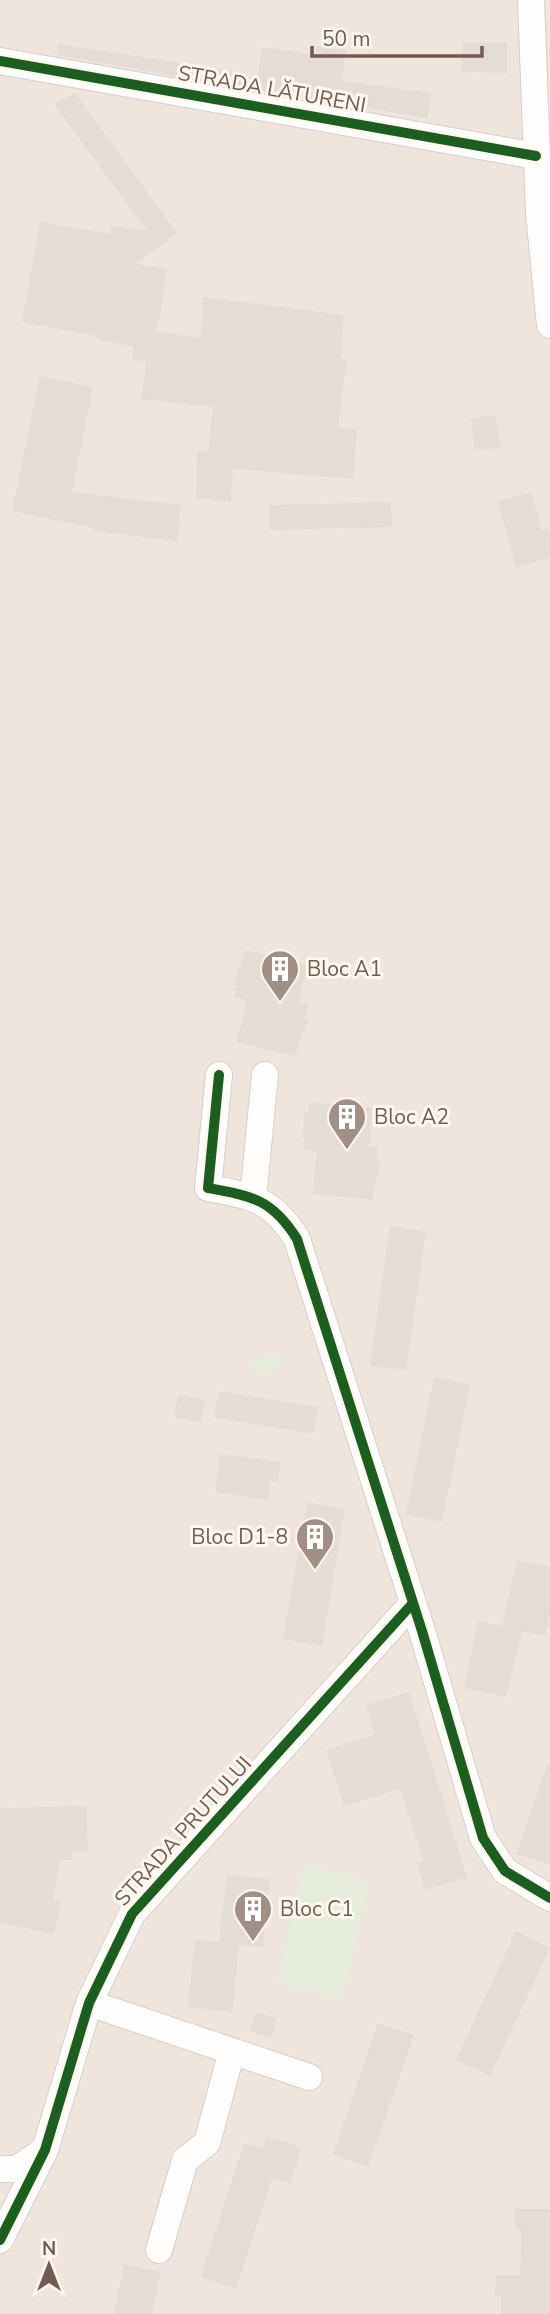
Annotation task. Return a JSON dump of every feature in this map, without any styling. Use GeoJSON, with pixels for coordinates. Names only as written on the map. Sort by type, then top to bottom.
{"type":"FeatureCollection","features":[{"type":"Feature","properties":{"kind":"street"},"geometry":{"type":"LineString","coordinates":[[531,0],[542,264],[550,325]]}},
{"type":"Feature","properties":{"kind":"street","name":"STRADA LĂTURENI"},"geometry":{"type":"LineString","coordinates":[[0,61],[536,156]]}},
{"type":"Feature","properties":{"kind":"street"},"geometry":{"type":"LineString","coordinates":[[219,1075],[208,1188],[253,1198],[271,1206],[297,1238],[413,1603],[483,1838],[505,1871],[550,1898]]}},
{"type":"Feature","properties":{"kind":"street"},"geometry":{"type":"LineString","coordinates":[[253,1198],[265,1075]]}},
{"type":"Feature","properties":{"kind":"street","name":"STRADA PRUTULUI"},"geometry":{"type":"LineString","coordinates":[[0,2240],[45,2150],[89,2003],[122,1930],[144,1899],[413,1603]]}},
{"type":"Feature","properties":{"kind":"street"},"geometry":{"type":"LineString","coordinates":[[89,2003],[309,2077]]}},
{"type":"Feature","properties":{"kind":"street"},"geometry":{"type":"LineString","coordinates":[[159,2250],[185,2160],[207,2143],[232,2051]]}},
{"type":"Feature","properties":{"kind":"street"},"geometry":{"type":"LineString","coordinates":[[0,2169],[18,2169],[45,2150]]}},
{"type":"Feature","properties":{"kind":"shaded area"},"geometry":{"type":"Polygon","coordinates":[[[0,0],[550,0],[550,2314],[0,2314],[0,0]]]}},
{"type":"Feature","properties":{"kind":"green space"},"geometry":{"type":"Polygon","coordinates":[[[281,1352],[281,1366],[274,1372],[257,1372],[246,1362],[281,1352]]]}},
{"type":"Feature","properties":{"kind":"green space"},"geometry":{"type":"Polygon","coordinates":[[[304,1864],[370,1880],[343,1999],[276,1984],[304,1864]]]}},
{"type":"Feature","properties":{"kind":"building"},"geometry":{"type":"Polygon","coordinates":[[[463,42],[507,43],[507,73],[462,72],[463,42]]]}},
{"type":"Feature","properties":{"kind":"building"},"geometry":{"type":"Polygon","coordinates":[[[58,44],[245,73],[243,88],[57,55],[58,44]]]}},
{"type":"Feature","properties":{"kind":"building"},"geometry":{"type":"Polygon","coordinates":[[[317,46],[346,50],[342,81],[431,93],[428,118],[256,90],[262,47],[315,55],[317,46]]]}},
{"type":"Feature","properties":{"kind":"building"},"geometry":{"type":"Polygon","coordinates":[[[75,93],[177,233],[136,264],[167,269],[157,332],[201,338],[203,297],[343,315],[342,359],[347,360],[338,428],[357,429],[353,479],[233,469],[231,502],[196,498],[197,451],[208,452],[213,407],[142,399],[146,362],[132,359],[134,347],[97,339],[97,336],[22,322],[40,222],[110,234],[111,226],[147,231],[54,104],[75,93]]]}},
{"type":"Feature","properties":{"kind":"building"},"geometry":{"type":"Polygon","coordinates":[[[40,376],[93,387],[72,492],[181,505],[177,541],[94,531],[94,528],[12,511],[40,376]]]}},
{"type":"Feature","properties":{"kind":"building"},"geometry":{"type":"Polygon","coordinates":[[[495,415],[501,448],[475,450],[471,418],[495,415]]]}},
{"type":"Feature","properties":{"kind":"building"},"geometry":{"type":"Polygon","coordinates":[[[531,493],[542,531],[550,528],[550,558],[516,567],[498,501],[531,493]]]}},
{"type":"Feature","properties":{"kind":"building"},"geometry":{"type":"Polygon","coordinates":[[[391,502],[392,527],[270,530],[269,505],[391,502]]]}},
{"type":"Feature","properties":{"kind":"building","name":"Bloc A1"},"geometry":{"type":"Polygon","coordinates":[[[246,950],[308,965],[299,1002],[308,1004],[304,1019],[308,1020],[295,1056],[237,1042],[247,1000],[234,997],[237,986],[234,985],[246,950]]]}},
{"type":"Feature","properties":{"kind":"building","name":"Bloc A2"},"geometry":{"type":"Polygon","coordinates":[[[309,1102],[372,1108],[369,1146],[378,1147],[376,1162],[380,1162],[372,1200],[313,1194],[317,1151],[304,1150],[305,1139],[302,1138],[309,1102]]]}},
{"type":"Feature","properties":{"kind":"building"},"geometry":{"type":"Polygon","coordinates":[[[390,1226],[426,1232],[406,1370],[370,1366],[390,1226]]]}},
{"type":"Feature","properties":{"kind":"building"},"geometry":{"type":"Polygon","coordinates":[[[434,1377],[470,1385],[442,1522],[406,1514],[434,1377]]]}},
{"type":"Feature","properties":{"kind":"building"},"geometry":{"type":"Polygon","coordinates":[[[219,1391],[318,1407],[313,1434],[214,1417],[219,1391]]]}},
{"type":"Feature","properties":{"kind":"building"},"geometry":{"type":"Polygon","coordinates":[[[178,1395],[205,1400],[201,1422],[174,1417],[178,1395]]]}},
{"type":"Feature","properties":{"kind":"building"},"geometry":{"type":"Polygon","coordinates":[[[220,1454],[280,1462],[278,1482],[270,1481],[268,1500],[215,1492],[220,1454]]]}},
{"type":"Feature","properties":{"kind":"building","name":"Bloc D1-8"},"geometry":{"type":"Polygon","coordinates":[[[307,1502],[345,1509],[322,1646],[283,1639],[307,1502]]]}},
{"type":"Feature","properties":{"kind":"building"},"geometry":{"type":"Polygon","coordinates":[[[517,1560],[550,1567],[550,1613],[545,1636],[522,1631],[506,1697],[464,1688],[478,1621],[502,1626],[517,1560]]]}},
{"type":"Feature","properties":{"kind":"building"},"geometry":{"type":"Polygon","coordinates":[[[409,1692],[467,1877],[425,1890],[417,1863],[423,1861],[400,1789],[344,1806],[326,1750],[375,1734],[366,1705],[409,1692]]]}},
{"type":"Feature","properties":{"kind":"building"},"geometry":{"type":"Polygon","coordinates":[[[547,1765],[550,1766],[550,1865],[517,1854],[547,1765]]]}},
{"type":"Feature","properties":{"kind":"building"},"geometry":{"type":"Polygon","coordinates":[[[87,1806],[88,1851],[72,1852],[72,1860],[60,1860],[53,1901],[61,1902],[54,1934],[0,1923],[0,1808],[87,1806]]]}},
{"type":"Feature","properties":{"kind":"building","name":"Bloc C1"},"geometry":{"type":"Polygon","coordinates":[[[227,1875],[270,1879],[263,1947],[239,1945],[232,2012],[188,2007],[195,1940],[219,1942],[227,1875]]]}},
{"type":"Feature","properties":{"kind":"building"},"geometry":{"type":"Polygon","coordinates":[[[516,1931],[550,1948],[490,2076],[456,2060],[516,1931]]]}},
{"type":"Feature","properties":{"kind":"building"},"geometry":{"type":"Polygon","coordinates":[[[256,2012],[277,2018],[271,2038],[250,2031],[256,2012]]]}},
{"type":"Feature","properties":{"kind":"building"},"geometry":{"type":"Polygon","coordinates":[[[378,2023],[414,2035],[368,2167],[333,2154],[378,2023]]]}},
{"type":"Feature","properties":{"kind":"building"},"geometry":{"type":"Polygon","coordinates":[[[266,2136],[302,2148],[290,2184],[272,2178],[236,2289],[201,2277],[244,2143],[262,2148],[266,2136]]]}},
{"type":"Feature","properties":{"kind":"building"},"geometry":{"type":"Polygon","coordinates":[[[515,2209],[550,2209],[550,2314],[501,2314],[501,2295],[495,2295],[496,2275],[520,2275],[521,2229],[515,2229],[515,2209]]]}},
{"type":"Feature","properties":{"kind":"building"},"geometry":{"type":"Polygon","coordinates":[[[124,2264],[161,2272],[152,2314],[114,2314],[124,2264]]]}},
{"type":"Feature","properties":{"kind":"cycle path"},"geometry":{"type":"LineString","coordinates":[[0,61],[536,156]]}},
{"type":"Feature","properties":{"kind":"cycle path"},"geometry":{"type":"LineString","coordinates":[[219,1075],[208,1188],[249,1197],[269,1207],[279,1215],[297,1239],[422,1631],[483,1838],[505,1871],[550,1898]]}},
{"type":"Feature","properties":{"kind":"cycle path"},"geometry":{"type":"LineString","coordinates":[[0,2240],[45,2150],[89,2003],[132,1914],[413,1603]]}},
{"type":"Feature","properties":{"kind":"place","name":"Bloc A1"},"geometry":{"type":"Point","coordinates":[280,1003]}},
{"type":"Feature","properties":{"kind":"place","name":"Bloc A2"},"geometry":{"type":"Point","coordinates":[347,1151]}},
{"type":"Feature","properties":{"kind":"place","name":"Bloc D1-8"},"geometry":{"type":"Point","coordinates":[315,1571]}},
{"type":"Feature","properties":{"kind":"place","name":"Bloc C1"},"geometry":{"type":"Point","coordinates":[253,1943]}}]}
